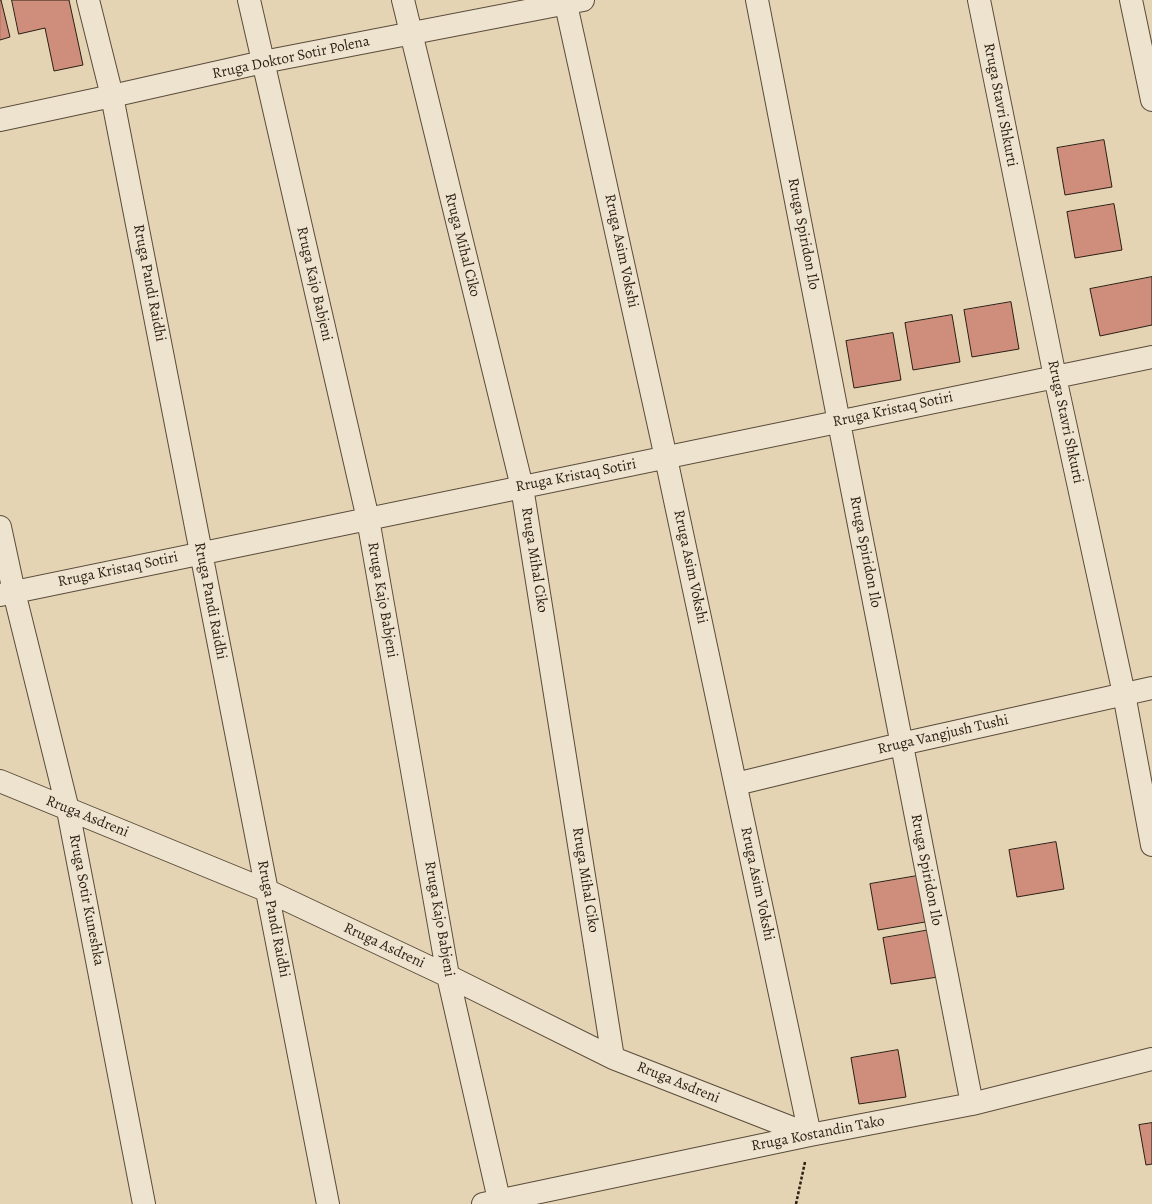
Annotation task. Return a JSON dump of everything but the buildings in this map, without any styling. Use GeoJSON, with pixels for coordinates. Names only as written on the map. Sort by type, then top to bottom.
{"type":"FeatureCollection","features":[{"type":"Feature","properties":{"kind":"street","name":"Rruga Pandi Raidhi"},"geometry":{"type":"LineString","coordinates":[[88,0],[112,96],[328,1204]]}},
{"type":"Feature","properties":{"kind":"street","name":"Rruga Kajo Babjeni"},"geometry":{"type":"LineString","coordinates":[[249,0],[368,519],[448,976],[494,1203]]}},
{"type":"Feature","properties":{"kind":"street","name":"Rruga Mihal Ciko"},"geometry":{"type":"LineString","coordinates":[[403,0],[410,34],[522,487],[613,1058]]}},
{"type":"Feature","properties":{"kind":"street","name":"Rruga Spiridon Ilo"},"geometry":{"type":"LineString","coordinates":[[757,0],[972,1104]]}},
{"type":"Feature","properties":{"kind":"street","name":"Rruga Stavri Shkurti"},"geometry":{"type":"LineString","coordinates":[[979,0],[1055,377],[1124,694],[1152,845]]}},
{"type":"Feature","properties":{"kind":"street"},"geometry":{"type":"LineString","coordinates":[[1131,0],[1152,100]]}},
{"type":"Feature","properties":{"kind":"street","name":"Rruga Doktor Sotir Polena"},"geometry":{"type":"LineString","coordinates":[[0,120],[263,62],[571,1]]}},
{"type":"Feature","properties":{"kind":"street","name":"Rruga Asim Vokshi"},"geometry":{"type":"LineString","coordinates":[[571,1],[666,458],[810,1136]]}},
{"type":"Feature","properties":{"kind":"street","name":"Rruga Kristaq Sotiri"},"geometry":{"type":"LineString","coordinates":[[7,593],[1152,357]]}},
{"type":"Feature","properties":{"kind":"street","name":"Rruga Sotir Kuneshka"},"geometry":{"type":"LineString","coordinates":[[0,528],[7,593],[68,810],[144,1204]]}},
{"type":"Feature","properties":{"kind":"street","name":"Rruga Vangjush Tushi"},"geometry":{"type":"LineString","coordinates":[[736,784],[901,744],[1152,688]]}},
{"type":"Feature","properties":{"kind":"street","name":"Rruga Asdreni"},"geometry":{"type":"LineString","coordinates":[[0,782],[268,891],[448,976],[613,1058],[810,1136]]}},
{"type":"Feature","properties":{"kind":"street","name":"Rruga Kostandin Tako"},"geometry":{"type":"LineString","coordinates":[[494,1203],[810,1136],[972,1104],[1152,1059]]}},
{"type":"Feature","properties":{"kind":"path"},"geometry":{"type":"LineString","coordinates":[[796,1204],[810,1136]]}}]}
